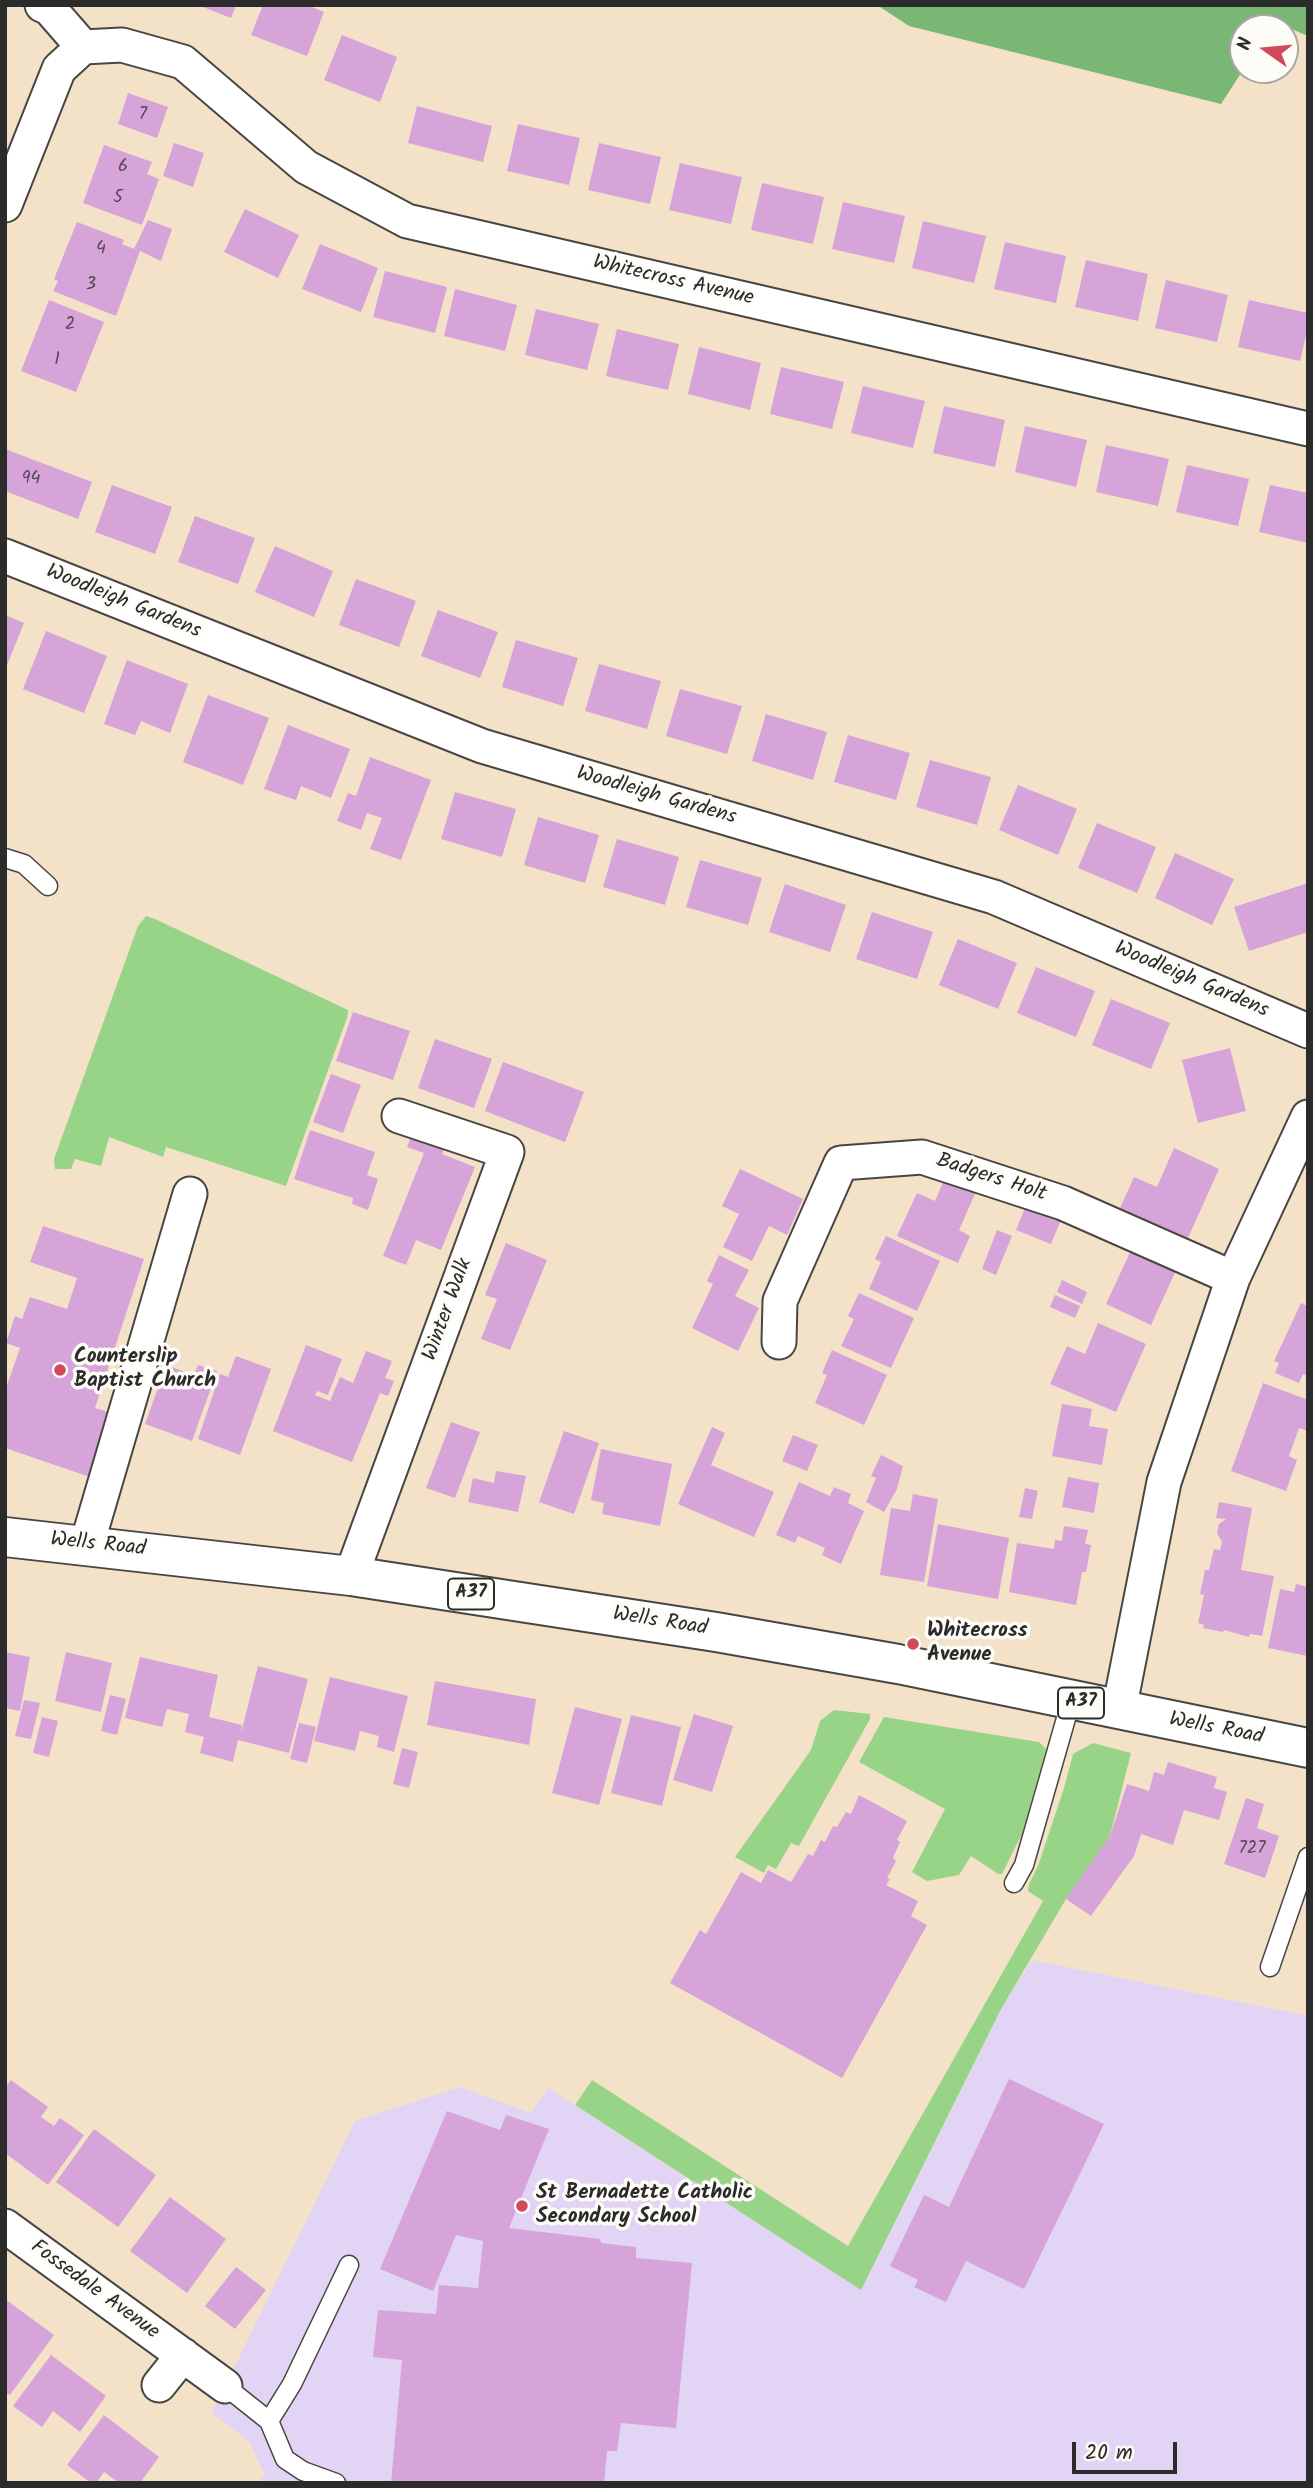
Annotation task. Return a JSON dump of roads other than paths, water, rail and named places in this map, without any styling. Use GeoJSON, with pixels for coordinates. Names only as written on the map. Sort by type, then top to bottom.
{"type":"FeatureCollection","features":[{"type":"Feature","properties":{"kind":"highway","name":"Wells Road"},"geometry":{"type":"LineString","coordinates":[[5,1537],[87,1544],[351,1576],[716,1632],[887,1662],[1308,1748]]}},
{"type":"Feature","properties":{"kind":"street"},"geometry":{"type":"LineString","coordinates":[[6,200],[59,69],[83,47],[49,8],[42,5]]}},
{"type":"Feature","properties":{"kind":"street","name":"Whitecross Avenue"},"geometry":{"type":"LineString","coordinates":[[83,47],[122,45],[183,62],[306,167],[407,221],[1308,429]]}},
{"type":"Feature","properties":{"kind":"street","name":"Woodleigh Gardens"},"geometry":{"type":"LineString","coordinates":[[5,556],[482,746],[994,897],[1308,1031]]}},
{"type":"Feature","properties":{"kind":"street","name":"Winter Walk"},"geometry":{"type":"LineString","coordinates":[[351,1576],[507,1152],[399,1116]]}},
{"type":"Feature","properties":{"kind":"street"},"geometry":{"type":"LineString","coordinates":[[1119,1710],[1164,1482],[1233,1278],[1308,1117]]}},
{"type":"Feature","properties":{"kind":"street","name":"Badgers Holt"},"geometry":{"type":"LineString","coordinates":[[779,1342],[780,1301],[841,1163],[922,1157],[1063,1203],[1233,1278]]}},
{"type":"Feature","properties":{"kind":"street"},"geometry":{"type":"LineString","coordinates":[[87,1544],[190,1194]]}},
{"type":"Feature","properties":{"kind":"street","name":"Fossedale Avenue"},"geometry":{"type":"LineString","coordinates":[[5,2227],[225,2386]]}},
{"type":"Feature","properties":{"kind":"street"},"geometry":{"type":"LineString","coordinates":[[159,2385],[183,2355]]}},
{"type":"Feature","properties":{"kind":"lane"},"geometry":{"type":"LineString","coordinates":[[5,858],[24,864],[48,886]]}},
{"type":"Feature","properties":{"kind":"lane"},"geometry":{"type":"LineString","coordinates":[[1014,1883],[1024,1865],[1071,1701]]}},
{"type":"Feature","properties":{"kind":"lane"},"geometry":{"type":"LineString","coordinates":[[1270,1967],[1308,1857]]}},
{"type":"Feature","properties":{"kind":"lane"},"geometry":{"type":"LineString","coordinates":[[269,2421],[292,2384],[349,2265]]}},
{"type":"Feature","properties":{"kind":"lane"},"geometry":{"type":"LineString","coordinates":[[225,2386],[269,2421],[285,2459],[303,2470],[336,2483]]}},
{"type":"Feature","properties":{"kind":"place","name":"Counterslip Baptist Church"},"geometry":{"type":"Point","coordinates":[60,1370]}},
{"type":"Feature","properties":{"kind":"place","name":"Whitecross Avenue"},"geometry":{"type":"Point","coordinates":[913,1644]}},
{"type":"Feature","properties":{"kind":"place","name":"St Bernadette Catholic Secondary School"},"geometry":{"type":"Point","coordinates":[522,2206]}}]}
